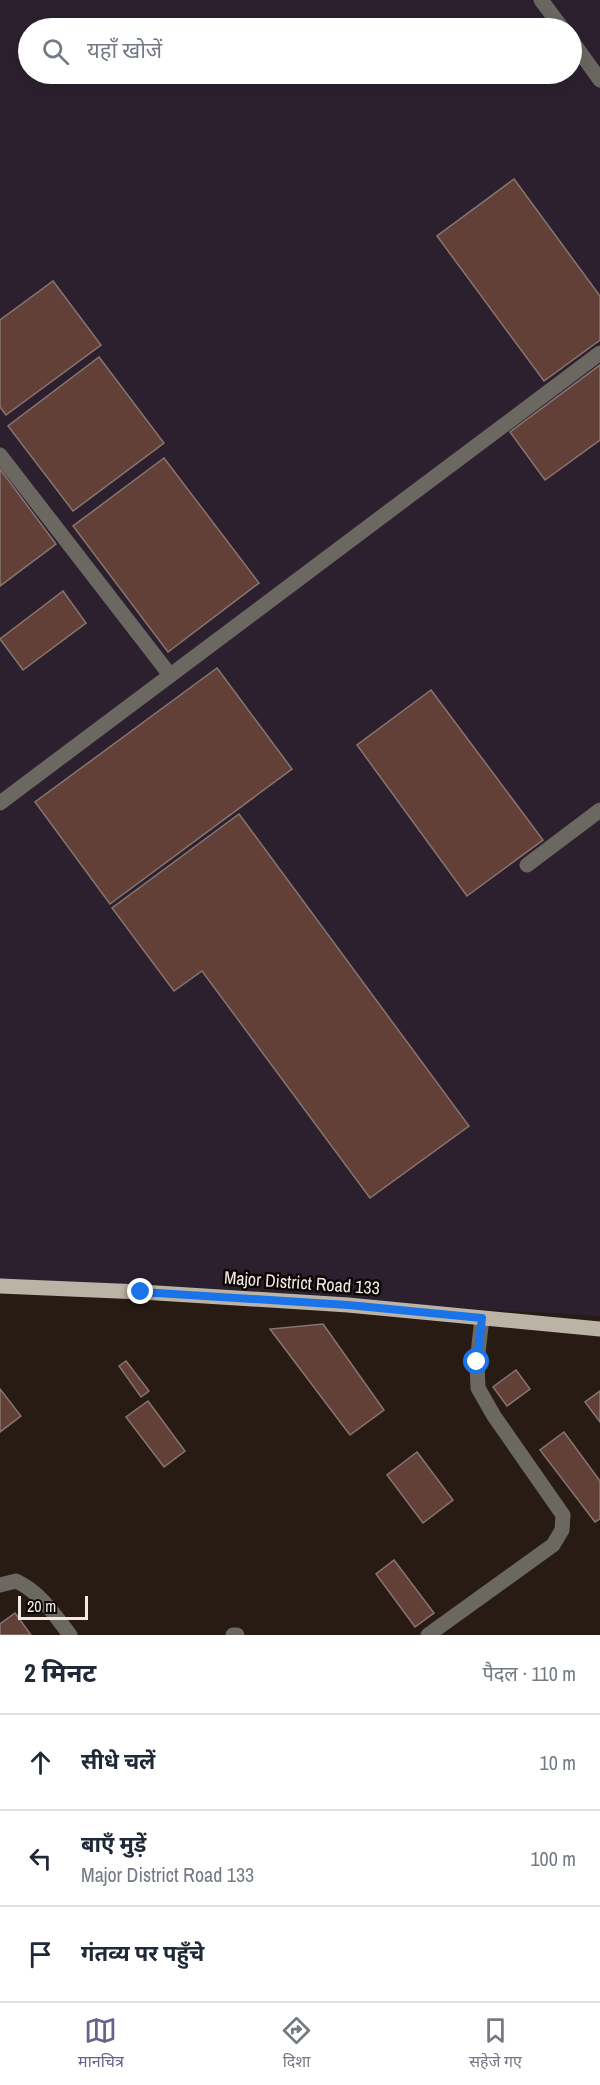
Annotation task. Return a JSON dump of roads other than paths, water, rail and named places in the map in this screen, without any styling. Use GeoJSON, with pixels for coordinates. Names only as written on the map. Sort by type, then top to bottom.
{"type":"FeatureCollection","features":[{"type":"Feature","properties":{"kind":"main road","name":"Major District Road 133"},"geometry":{"type":"LineString","coordinates":[[0,1286],[348,1305],[600,1329]]}},
{"type":"Feature","properties":{"kind":"street"},"geometry":{"type":"LineString","coordinates":[[541,0],[554,18]]}},
{"type":"Feature","properties":{"kind":"street"},"geometry":{"type":"LineString","coordinates":[[582,55],[600,80]]}},
{"type":"Feature","properties":{"kind":"street"},"geometry":{"type":"LineString","coordinates":[[0,803],[600,353]]}},
{"type":"Feature","properties":{"kind":"street"},"geometry":{"type":"LineString","coordinates":[[0,455],[170,675]]}},
{"type":"Feature","properties":{"kind":"street"},"geometry":{"type":"LineString","coordinates":[[527,865],[600,810]]}},
{"type":"Feature","properties":{"kind":"street"},"geometry":{"type":"LineString","coordinates":[[428,1635],[553,1545],[562,1530],[563,1515],[494,1416],[478,1388],[477,1362],[482,1318]]}},
{"type":"Feature","properties":{"kind":"street"},"geometry":{"type":"LineString","coordinates":[[0,1585],[16,1581],[29,1587],[70,1635]]}}]}
